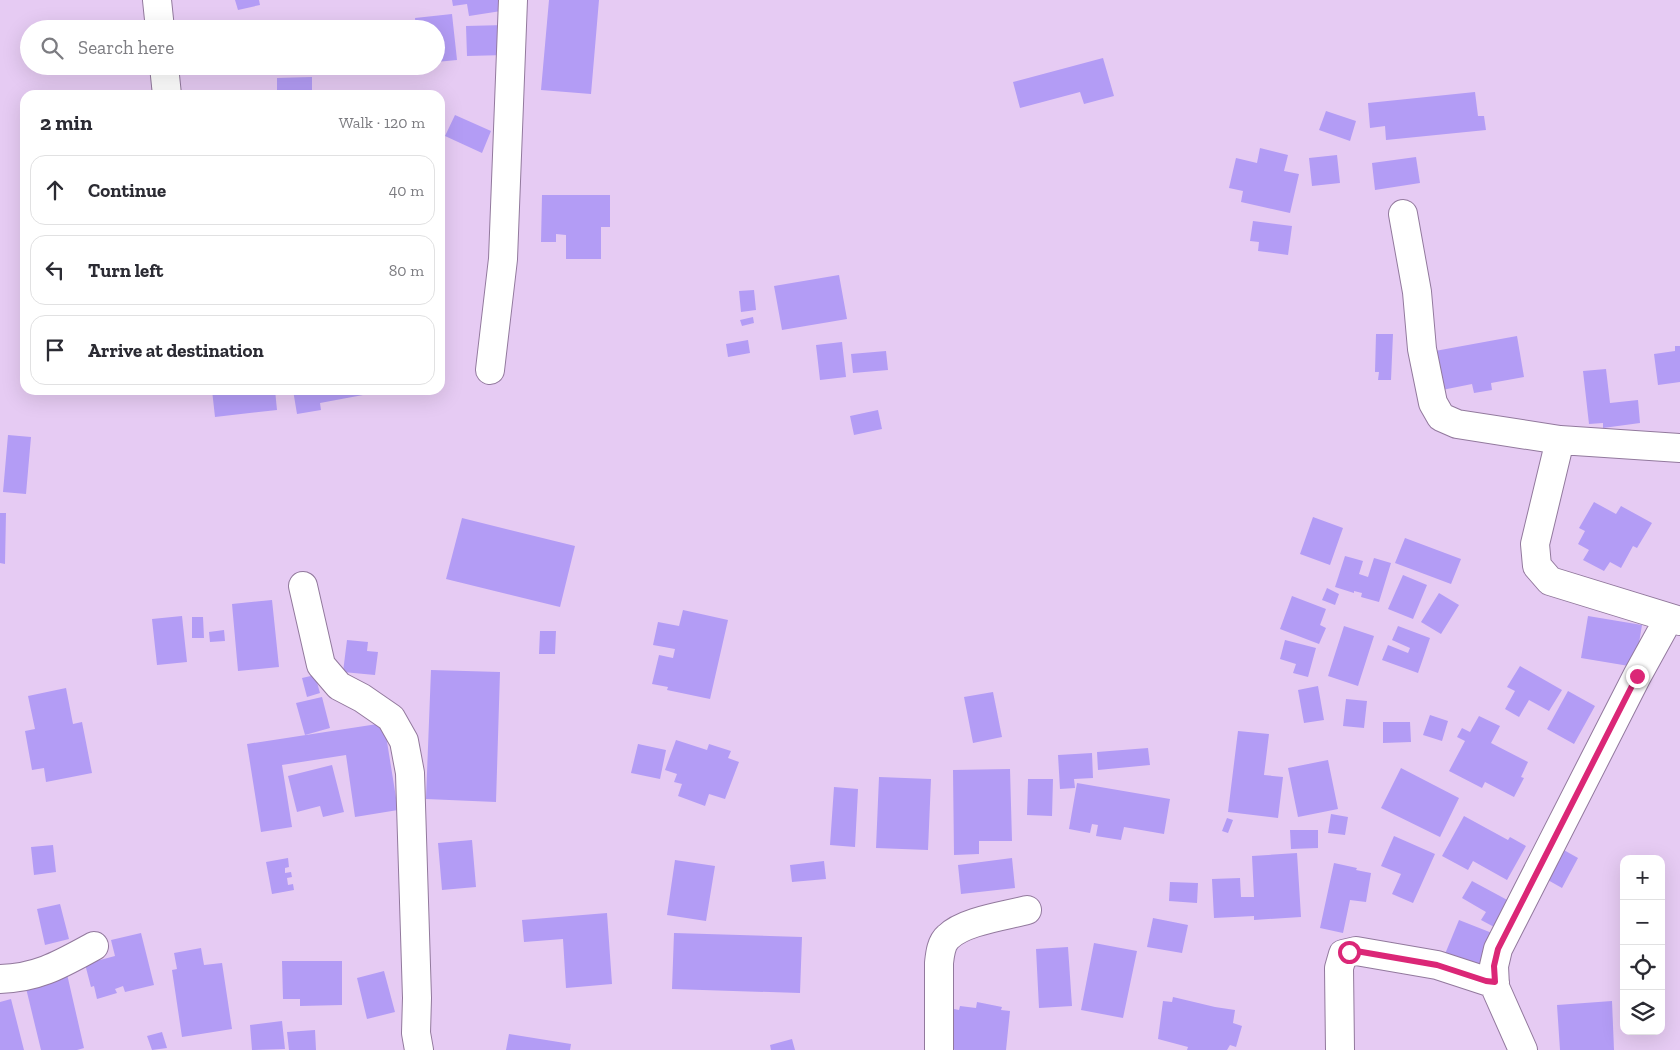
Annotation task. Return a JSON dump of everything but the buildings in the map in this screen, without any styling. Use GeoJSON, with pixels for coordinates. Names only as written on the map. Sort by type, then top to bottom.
{"type":"FeatureCollection","features":[{"type":"Feature","properties":{"kind":"street"},"geometry":{"type":"LineString","coordinates":[[157,0],[159,20]]}},
{"type":"Feature","properties":{"kind":"street"},"geometry":{"type":"LineString","coordinates":[[490,370],[503,259],[513,0]]}},
{"type":"Feature","properties":{"kind":"street"},"geometry":{"type":"LineString","coordinates":[[165,75],[166,90]]}},
{"type":"Feature","properties":{"kind":"street"},"geometry":{"type":"LineString","coordinates":[[1403,214],[1416,292],[1422,349],[1433,403],[1441,417],[1458,424],[1560,440],[1680,448]]}},
{"type":"Feature","properties":{"kind":"street"},"geometry":{"type":"LineString","coordinates":[[1523,1050],[1495,988],[1494,966],[1498,949],[1637,676],[1674,620],[1550,581],[1537,566],[1535,544],[1560,440]]}},
{"type":"Feature","properties":{"kind":"street"},"geometry":{"type":"LineString","coordinates":[[303,586],[322,665],[339,686],[362,698],[391,718],[404,741],[410,773],[417,998],[416,1033],[419,1050]]}},
{"type":"Feature","properties":{"kind":"street"},"geometry":{"type":"LineString","coordinates":[[939,1050],[939,963],[941,949],[947,937],[975,923],[1027,910]]}},
{"type":"Feature","properties":{"kind":"street"},"geometry":{"type":"LineString","coordinates":[[0,979],[20,979],[55,968],[94,946]]}},
{"type":"Feature","properties":{"kind":"street"},"geometry":{"type":"LineString","coordinates":[[1340,1050],[1339,968],[1343,954],[1356,951],[1437,965],[1486,981],[1495,982]]}},
{"type":"Feature","properties":{"kind":"route"},"geometry":{"type":"LineString","coordinates":[[1349,952],[1356,951],[1437,965],[1486,981],[1495,982],[1494,966],[1498,949],[1637,676]]}}]}
